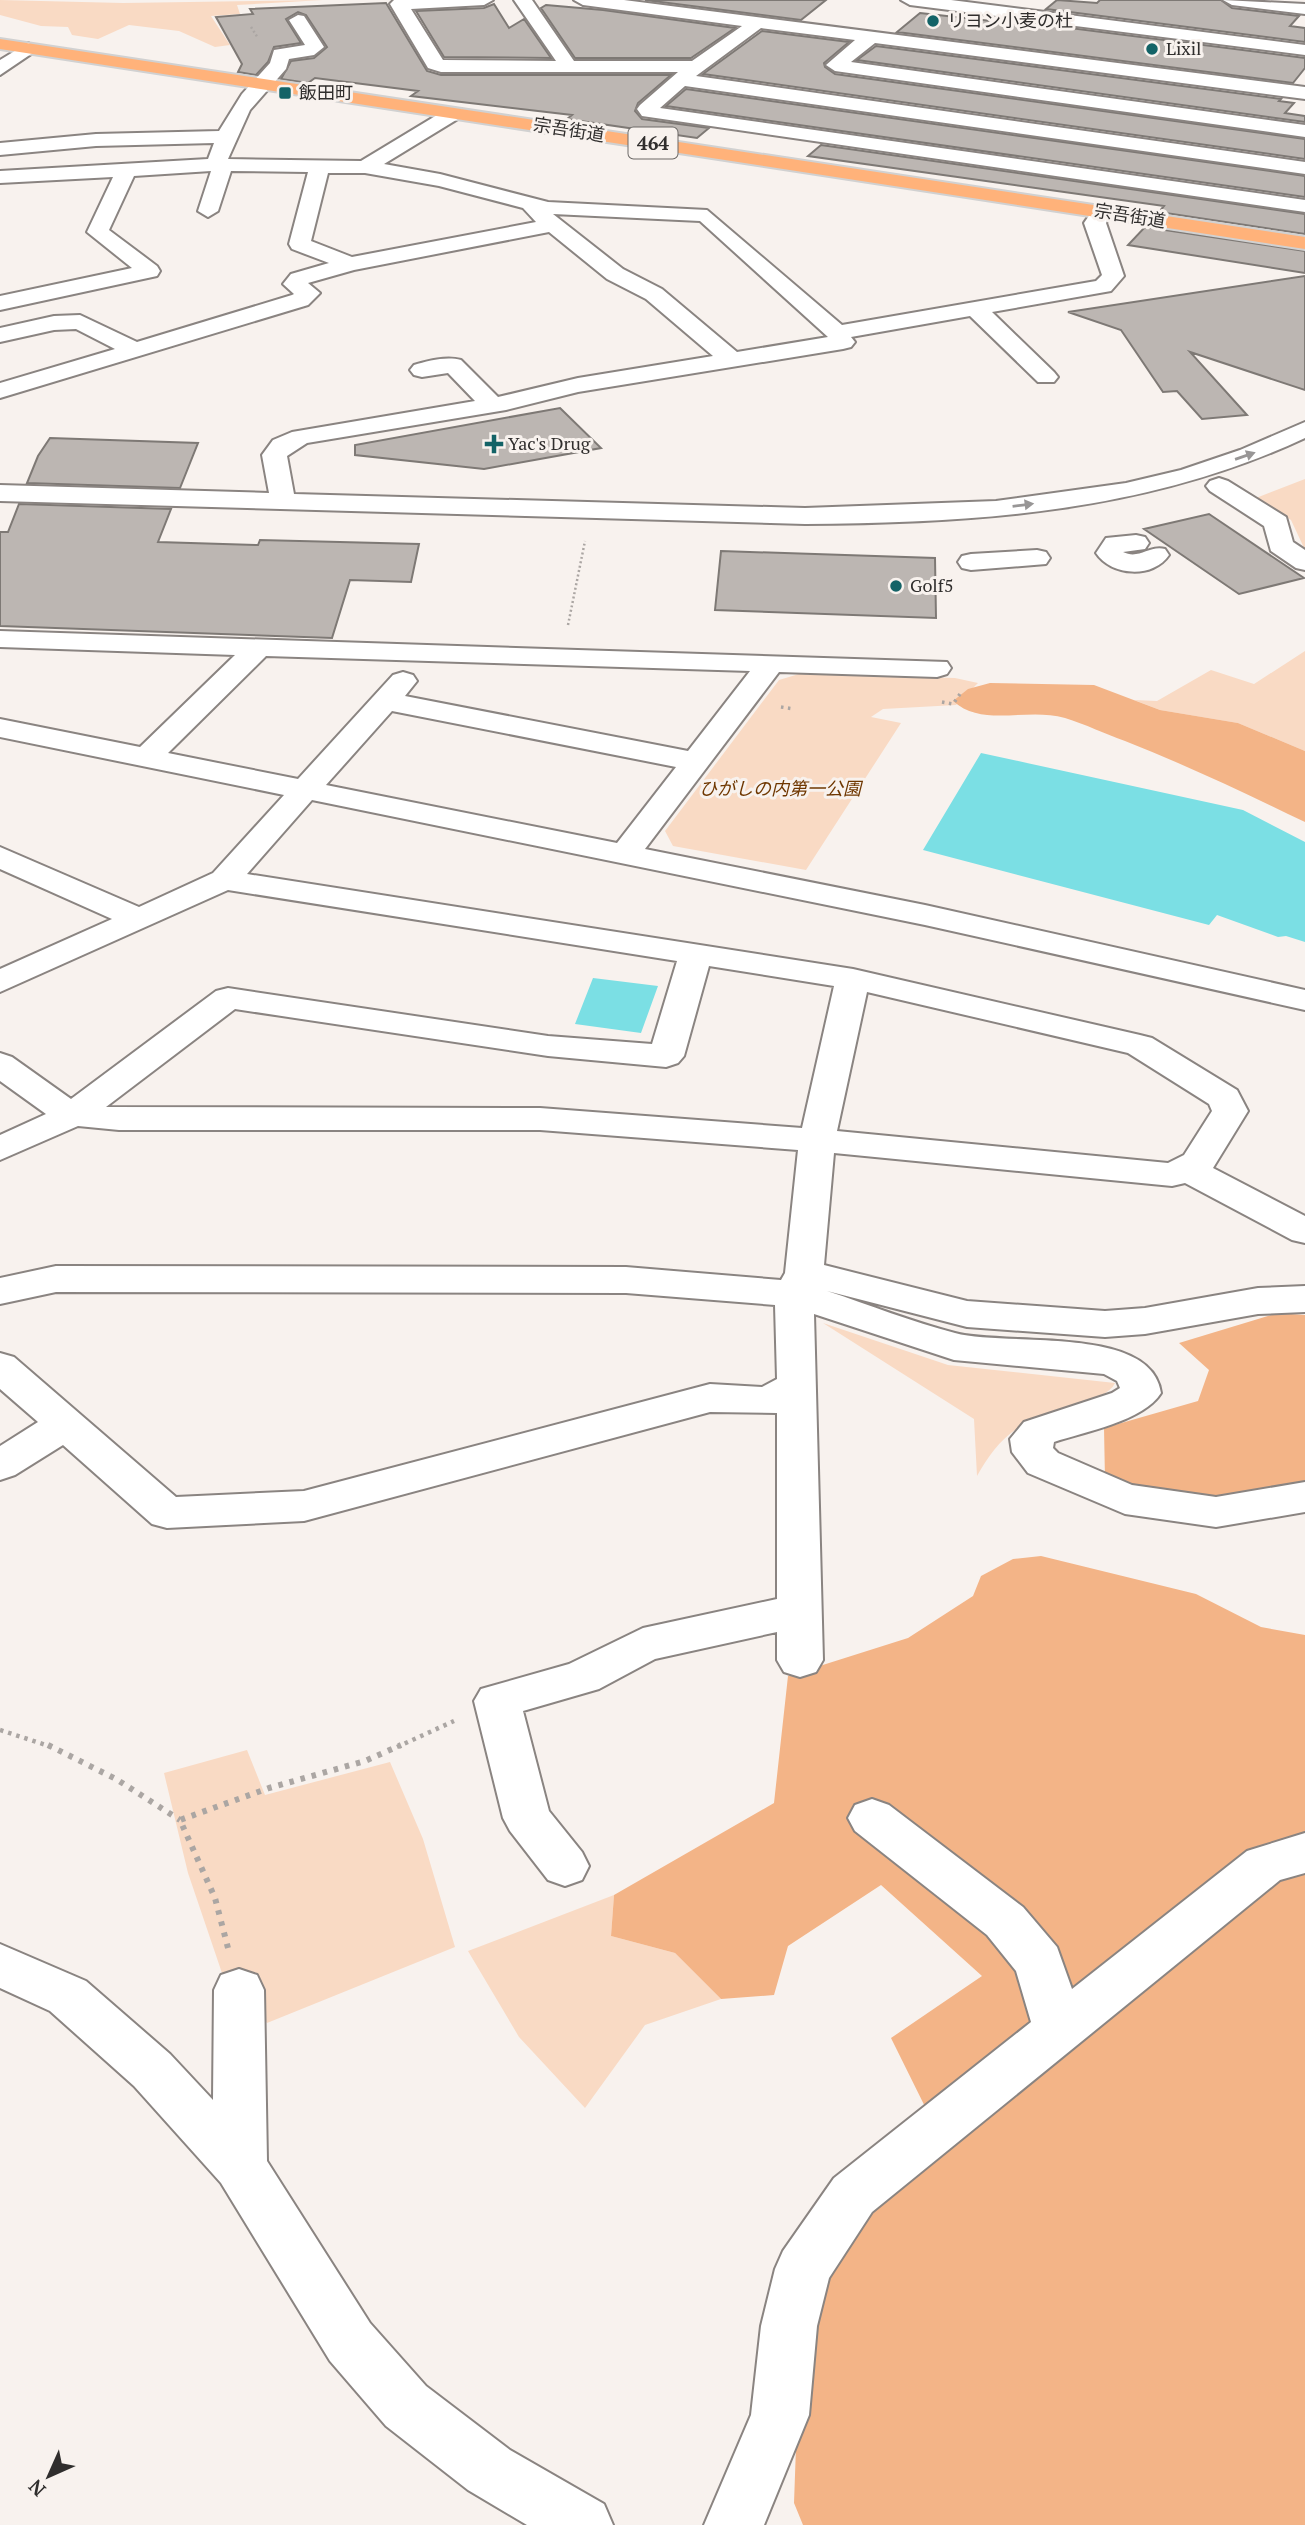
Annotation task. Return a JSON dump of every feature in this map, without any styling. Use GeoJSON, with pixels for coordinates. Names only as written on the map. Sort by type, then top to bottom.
{"type":"FeatureCollection","features":[{"type":"Feature","properties":{"kind":"highway","name":"宗吾街道"},"geometry":{"type":"LineString","coordinates":[[0,44],[1305,243]]}},
{"type":"Feature","properties":{"kind":"street"},"geometry":{"type":"LineString","coordinates":[[484,0],[399,4],[435,64],[569,67],[689,74],[1000,126],[1305,168]]}},
{"type":"Feature","properties":{"kind":"street"},"geometry":{"type":"LineString","coordinates":[[523,0],[569,67]]}},
{"type":"Feature","properties":{"kind":"street"},"geometry":{"type":"LineString","coordinates":[[583,0],[984,52],[1218,76],[1305,93]]}},
{"type":"Feature","properties":{"kind":"street"},"geometry":{"type":"LineString","coordinates":[[910,0],[1224,35],[1305,50]]}},
{"type":"Feature","properties":{"kind":"street"},"geometry":{"type":"LineString","coordinates":[[984,52],[1044,0]]}},
{"type":"Feature","properties":{"kind":"street"},"geometry":{"type":"LineString","coordinates":[[1231,0],[1305,9]]}},
{"type":"Feature","properties":{"kind":"street"},"geometry":{"type":"LineString","coordinates":[[1224,35],[1262,4]]}},
{"type":"Feature","properties":{"kind":"street"},"geometry":{"type":"LineString","coordinates":[[216,165],[225,137],[259,84],[279,65],[280,54],[309,51],[315,47],[298,20]]}},
{"type":"Feature","properties":{"kind":"street"},"geometry":{"type":"LineString","coordinates":[[757,23],[689,74],[647,110],[791,134],[1305,206]]}},
{"type":"Feature","properties":{"kind":"street"},"geometry":{"type":"LineString","coordinates":[[871,37],[835,65],[1305,131]]}},
{"type":"Feature","properties":{"kind":"street"},"geometry":{"type":"LineString","coordinates":[[0,69],[28,48]]}},
{"type":"Feature","properties":{"kind":"street"},"geometry":{"type":"LineString","coordinates":[[964,158],[1036,95]]}},
{"type":"Feature","properties":{"kind":"street"},"geometry":{"type":"LineString","coordinates":[[365,167],[454,113]]}},
{"type":"Feature","properties":{"kind":"street"},"geometry":{"type":"LineString","coordinates":[[63,124],[100,124],[96,140]]}},
{"type":"Feature","properties":{"kind":"street"},"geometry":{"type":"LineString","coordinates":[[759,159],[791,134]]}},
{"type":"Feature","properties":{"kind":"street"},"geometry":{"type":"LineString","coordinates":[[225,137],[96,140],[4,148],[9,176],[216,165],[365,167],[440,180],[532,205],[664,210],[707,217],[837,333],[841,344],[578,385],[498,404],[394,416],[312,433],[282,445],[274,456],[283,501]]}},
{"type":"Feature","properties":{"kind":"street"},"geometry":{"type":"LineString","coordinates":[[208,211],[221,171],[216,165]]}},
{"type":"Feature","properties":{"kind":"street"},"geometry":{"type":"LineString","coordinates":[[320,166],[300,244],[350,264]]}},
{"type":"Feature","properties":{"kind":"street"},"geometry":{"type":"LineString","coordinates":[[0,303],[149,271],[98,232],[127,169]]}},
{"type":"Feature","properties":{"kind":"street"},"geometry":{"type":"LineString","coordinates":[[532,205],[531,208],[615,274],[654,294],[733,361]]}},
{"type":"Feature","properties":{"kind":"street"},"geometry":{"type":"LineString","coordinates":[[837,333],[1108,284],[1112,276],[1095,223],[1102,211]]}},
{"type":"Feature","properties":{"kind":"street"},"geometry":{"type":"LineString","coordinates":[[0,391],[300,300],[309,293],[294,284],[299,279],[350,264],[554,225]]}},
{"type":"Feature","properties":{"kind":"street"},"geometry":{"type":"LineString","coordinates":[[976,309],[1046,377]]}},
{"type":"Feature","properties":{"kind":"street"},"geometry":{"type":"LineString","coordinates":[[0,335],[64,321],[80,322],[135,350]]}},
{"type":"Feature","properties":{"kind":"street"},"geometry":{"type":"LineString","coordinates":[[422,370],[453,365],[498,404]]}},
{"type":"Feature","properties":{"kind":"street"},"geometry":{"type":"LineString","coordinates":[[0,493],[806,516],[938,513],[1054,502],[1171,480],[1254,453],[1305,429]]}},
{"type":"Feature","properties":{"kind":"street"},"geometry":{"type":"LineString","coordinates":[[0,510],[832,533],[979,528],[1125,542],[1159,503],[1219,486],[1305,455]]}},
{"type":"Feature","properties":{"kind":"street"},"geometry":{"type":"LineString","coordinates":[[1219,486],[1277,523],[1280,545],[1305,562]]}},
{"type":"Feature","properties":{"kind":"street"},"geometry":{"type":"LineString","coordinates":[[979,528],[983,561],[1037,558]]}},
{"type":"Feature","properties":{"kind":"street"},"geometry":{"type":"LineString","coordinates":[[0,639],[937,668]]}},
{"type":"Feature","properties":{"kind":"street"},"geometry":{"type":"LineString","coordinates":[[147,757],[258,649]]}},
{"type":"Feature","properties":{"kind":"street"},"geometry":{"type":"LineString","coordinates":[[0,982],[224,880],[426,654]]}},
{"type":"Feature","properties":{"kind":"street"},"geometry":{"type":"LineString","coordinates":[[624,855],[770,664]]}},
{"type":"Feature","properties":{"kind":"street"},"geometry":{"type":"LineString","coordinates":[[386,701],[694,761]]}},
{"type":"Feature","properties":{"kind":"street"},"geometry":{"type":"LineString","coordinates":[[0,728],[925,915],[1305,1000]]}},
{"type":"Feature","properties":{"kind":"street"},"geometry":{"type":"LineString","coordinates":[[0,857],[137,918]]}},
{"type":"Feature","properties":{"kind":"street"},"geometry":{"type":"LineString","coordinates":[[0,1064],[39,1095],[73,1115],[119,1119],[540,1119],[817,1140],[1172,1175],[1198,1163],[1230,1111],[1224,1098],[1171,1062],[1140,1045],[853,979],[224,880]]}},
{"type":"Feature","properties":{"kind":"street"},"geometry":{"type":"LineString","coordinates":[[0,1149],[73,1115],[228,998],[548,1046],[666,1056],[695,954]]}},
{"type":"Feature","properties":{"kind":"street"},"geometry":{"type":"LineString","coordinates":[[800,1660],[797,1385],[799,1284],[817,1140],[853,979]]}},
{"type":"Feature","properties":{"kind":"street"},"geometry":{"type":"LineString","coordinates":[[1186,1169],[1305,1231]]}},
{"type":"Feature","properties":{"kind":"street"},"geometry":{"type":"LineString","coordinates":[[0,1292],[56,1279],[626,1280],[799,1284],[967,1314],[1105,1324],[1145,1321],[1258,1301],[1305,1299]]}},
{"type":"Feature","properties":{"kind":"street"},"geometry":{"type":"LineString","coordinates":[[799,1284],[954,1347],[1110,1361],[1130,1369],[1140,1380],[1141,1393],[1126,1403],[1039,1432],[1031,1439],[1033,1452],[1043,1463],[1125,1499],[1216,1512],[1305,1497]]}},
{"type":"Feature","properties":{"kind":"street"},"geometry":{"type":"LineString","coordinates":[[0,1367],[167,1513],[304,1506],[710,1398],[769,1401],[797,1385]]}},
{"type":"Feature","properties":{"kind":"street"},"geometry":{"type":"LineString","coordinates":[[0,1465],[66,1424]]}},
{"type":"Feature","properties":{"kind":"street"},"geometry":{"type":"LineString","coordinates":[[565,1866],[527,1818],[496,1701],[583,1677],[643,1645],[800,1611]]}},
{"type":"Feature","properties":{"kind":"street"},"geometry":{"type":"LineString","coordinates":[[872,1818],[1005,1921],[1039,1962],[1059,2032]]}},
{"type":"Feature","properties":{"kind":"street"},"geometry":{"type":"LineString","coordinates":[[734,2525],[780,2415],[789,2326],[803,2269],[853,2195],[1264,1865],[1305,1853]]}},
{"type":"Feature","properties":{"kind":"street"},"geometry":{"type":"LineString","coordinates":[[0,1965],[68,1996],[152,2070],[240,2166],[350,2342],[407,2406],[489,2470],[583,2525]]}},
{"type":"Feature","properties":{"kind":"street"},"geometry":{"type":"LineString","coordinates":[[239,1990],[240,2166]]}},
{"type":"Feature","properties":{"kind":"path"},"geometry":{"type":"LineString","coordinates":[[561,657],[585,540]]}},
{"type":"Feature","properties":{"kind":"path"},"geometry":{"type":"LineString","coordinates":[[946,703],[953,704],[956,700]]}},
{"type":"Feature","properties":{"kind":"path"},"geometry":{"type":"LineString","coordinates":[[180,1821],[269,1788],[366,1761],[496,1701]]}},
{"type":"Feature","properties":{"kind":"path"},"geometry":{"type":"LineString","coordinates":[[0,1730],[74,1754],[125,1783],[180,1821],[215,1898],[239,1990]]}},
{"type":"Feature","properties":{"kind":"green space"},"geometry":{"type":"Polygon","coordinates":[[[0,0],[123,3],[323,0],[237,5],[240,14],[211,16],[230,45],[215,47],[179,31],[129,25],[98,39],[72,35],[68,27],[41,26],[0,15],[0,0]]]}},
{"type":"Feature","properties":{"kind":"green space"},"geometry":{"type":"Polygon","coordinates":[[[1305,479],[1305,550],[1291,520],[1256,498],[1305,479]]]}},
{"type":"Feature","properties":{"kind":"green space"},"geometry":{"type":"Polygon","coordinates":[[[1305,651],[1305,751],[1238,723],[1160,710],[1134,700],[1157,701],[1211,670],[1254,684],[1305,651]]]}},
{"type":"Feature","properties":{"kind":"green space","name":"ひがしの内第一公園"},"geometry":{"type":"Polygon","coordinates":[[[799,674],[955,678],[978,683],[956,705],[883,709],[871,717],[901,723],[806,870],[673,846],[665,831],[779,680],[799,674]]]}},
{"type":"Feature","properties":{"kind":"green space"},"geometry":{"type":"Polygon","coordinates":[[[823,1323],[948,1365],[1115,1383],[1109,1390],[1088,1402],[1025,1424],[1009,1434],[977,1476],[974,1419],[823,1323]]]}},
{"type":"Feature","properties":{"kind":"green space"},"geometry":{"type":"Polygon","coordinates":[[[247,1750],[265,1795],[390,1762],[423,1839],[455,1947],[267,2023],[223,1976],[188,1873],[164,1773],[247,1750]]]}},
{"type":"Feature","properties":{"kind":"green space"},"geometry":{"type":"Polygon","coordinates":[[[614,1895],[611,1936],[675,1953],[721,1999],[645,2025],[585,2108],[519,2037],[468,1951],[614,1895]]]}},
{"type":"Feature","properties":{"kind":"shaded area"},"geometry":{"type":"Polygon","coordinates":[[[990,683],[1094,685],[1160,710],[1238,723],[1305,751],[1305,822],[1148,750],[1072,720],[1050,715],[978,713],[953,701],[968,689],[990,683]]]}},
{"type":"Feature","properties":{"kind":"shaded area"},"geometry":{"type":"Polygon","coordinates":[[[1278,1313],[1305,1315],[1305,1483],[1207,1499],[1105,1480],[1104,1428],[1198,1401],[1209,1370],[1179,1343],[1278,1313]]]}},
{"type":"Feature","properties":{"kind":"shaded area"},"geometry":{"type":"Polygon","coordinates":[[[1041,1556],[1196,1594],[1261,1627],[1305,1635],[1305,2525],[803,2525],[794,2503],[798,2391],[822,2276],[867,2208],[943,2143],[891,2038],[982,1976],[881,1885],[788,1946],[774,1995],[721,1999],[675,1953],[611,1936],[614,1895],[774,1803],[788,1676],[908,1638],[973,1596],[981,1576],[1013,1559],[1041,1556]]]}},
{"type":"Feature","properties":{"kind":"water"},"geometry":{"type":"Polygon","coordinates":[[[981,753],[1243,810],[1305,842],[1305,942],[1286,936],[1278,937],[1217,915],[1209,925],[923,850],[981,753]]]}},
{"type":"Feature","properties":{"kind":"water"},"geometry":{"type":"Polygon","coordinates":[[[593,978],[658,986],[641,1033],[575,1024],[593,978]]]}},
{"type":"Feature","properties":{"kind":"building"},"geometry":{"type":"Polygon","coordinates":[[[645,0],[826,0],[801,20],[645,0]]]}},
{"type":"Feature","properties":{"kind":"building"},"geometry":{"type":"Polygon","coordinates":[[[1057,0],[1097,3],[1100,0],[1221,0],[1232,8],[1299,16],[1290,26],[1305,28],[1305,42],[1046,9],[1057,0]]]}},
{"type":"Feature","properties":{"kind":"building"},"geometry":{"type":"Polygon","coordinates":[[[386,3],[427,71],[441,75],[671,75],[638,103],[635,111],[642,119],[709,128],[697,138],[567,119],[572,115],[411,96],[418,91],[315,78],[308,83],[281,79],[291,61],[314,58],[327,47],[306,15],[298,12],[286,19],[301,43],[274,47],[268,62],[256,75],[238,72],[242,64],[216,17],[253,14],[250,9],[386,3]]]}},
{"type":"Feature","properties":{"kind":"building"},"geometry":{"type":"Polygon","coordinates":[[[494,4],[509,28],[524,19],[551,58],[444,57],[416,11],[484,8],[494,4]]]}},
{"type":"Feature","properties":{"kind":"building"},"geometry":{"type":"Polygon","coordinates":[[[546,5],[735,28],[691,58],[575,58],[541,8],[546,5]]]}},
{"type":"Feature","properties":{"kind":"building"},"geometry":{"type":"Polygon","coordinates":[[[920,13],[1028,25],[1031,23],[1305,58],[1305,68],[1293,83],[897,32],[920,13]]]}},
{"type":"Feature","properties":{"kind":"building"},"geometry":{"type":"Polygon","coordinates":[[[762,31],[849,42],[824,63],[825,67],[835,74],[1305,139],[1305,159],[703,74],[762,31]]]}},
{"type":"Feature","properties":{"kind":"building"},"geometry":{"type":"Polygon","coordinates":[[[876,46],[1281,99],[1279,101],[1294,103],[1285,113],[1305,116],[1305,122],[857,60],[876,46]]]}},
{"type":"Feature","properties":{"kind":"building"},"geometry":{"type":"Polygon","coordinates":[[[686,89],[1305,176],[1305,197],[666,106],[686,89]]]}},
{"type":"Feature","properties":{"kind":"building"},"geometry":{"type":"Polygon","coordinates":[[[821,145],[1305,214],[1305,234],[1159,212],[1164,206],[808,156],[821,145]]]}},
{"type":"Feature","properties":{"kind":"building"},"geometry":{"type":"Polygon","coordinates":[[[1145,227],[1305,251],[1305,273],[1128,245],[1145,227]]]}},
{"type":"Feature","properties":{"kind":"building"},"geometry":{"type":"Polygon","coordinates":[[[1305,276],[1305,390],[1190,352],[1247,415],[1202,419],[1177,391],[1163,392],[1121,330],[1068,312],[1305,276]]]}},
{"type":"Feature","properties":{"kind":"building"},"geometry":{"type":"Polygon","coordinates":[[[560,408],[601,448],[484,469],[355,455],[355,445],[560,408]]]}},
{"type":"Feature","properties":{"kind":"building"},"geometry":{"type":"Polygon","coordinates":[[[50,438],[198,443],[180,488],[27,483],[38,456],[50,438]]]}},
{"type":"Feature","properties":{"kind":"building"},"geometry":{"type":"Polygon","coordinates":[[[19,504],[171,509],[158,542],[258,545],[260,540],[419,544],[411,582],[350,580],[332,638],[0,626],[0,532],[8,532],[19,504]]]}},
{"type":"Feature","properties":{"kind":"building"},"geometry":{"type":"Polygon","coordinates":[[[1209,514],[1304,578],[1239,594],[1144,529],[1209,514]]]}},
{"type":"Feature","properties":{"kind":"building"},"geometry":{"type":"Polygon","coordinates":[[[721,551],[935,558],[936,618],[715,610],[721,551]]]}},
{"type":"Feature","properties":{"kind":"place","name":"リヨン小麦の杜"},"geometry":{"type":"Point","coordinates":[933,21]}},
{"type":"Feature","properties":{"kind":"place","name":"Lixil"},"geometry":{"type":"Point","coordinates":[1152,49]}},
{"type":"Feature","properties":{"kind":"place","name":"飯田町"},"geometry":{"type":"Point","coordinates":[285,93]}},
{"type":"Feature","properties":{"kind":"place","name":"Yac's Drug"},"geometry":{"type":"Point","coordinates":[494,444]}},
{"type":"Feature","properties":{"kind":"place","name":"Golf5"},"geometry":{"type":"Point","coordinates":[896,586]}}]}
